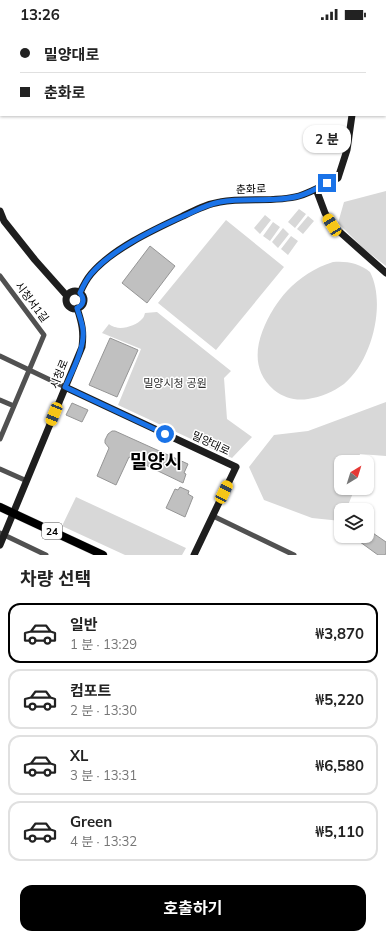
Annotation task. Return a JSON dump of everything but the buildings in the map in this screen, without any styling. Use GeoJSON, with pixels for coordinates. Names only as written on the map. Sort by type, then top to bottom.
{"type":"FeatureCollection","features":[{"type":"Feature","properties":{"kind":"main road","name":"24"},"geometry":{"type":"LineString","coordinates":[[0,507],[103,555]]}},
{"type":"Feature","properties":{"kind":"street","name":"춘화로"},"geometry":{"type":"LineString","coordinates":[[80,293],[90,275],[103,262],[126,246],[165,224],[206,205],[232,200],[262,200],[299,196],[338,178],[347,150],[352,116]]}},
{"type":"Feature","properties":{"kind":"street"},"geometry":{"type":"LineString","coordinates":[[316,189],[325,213],[332,225],[386,273]]}},
{"type":"Feature","properties":{"kind":"street"},"geometry":{"type":"LineString","coordinates":[[0,211],[4,222],[67,296]]}},
{"type":"Feature","properties":{"kind":"street","name":"시청서1길"},"geometry":{"type":"LineString","coordinates":[[0,276],[44,335],[0,438]]}},
{"type":"Feature","properties":{"kind":"street"},"geometry":{"type":"LineString","coordinates":[[73,291],[80,293],[83,300],[81,305],[77,308],[71,308],[67,304],[66,299],[68,294],[73,291]]}},
{"type":"Feature","properties":{"kind":"street","name":"시청로"},"geometry":{"type":"LineString","coordinates":[[0,545],[2,534],[27,481],[82,347],[83,330],[77,308]]}},
{"type":"Feature","properties":{"kind":"street"},"geometry":{"type":"LineString","coordinates":[[0,356],[65,387]]}},
{"type":"Feature","properties":{"kind":"street","name":"밀양대로"},"geometry":{"type":"LineString","coordinates":[[65,387],[236,467],[194,555]]}},
{"type":"Feature","properties":{"kind":"street"},"geometry":{"type":"LineString","coordinates":[[0,400],[14,406]]}},
{"type":"Feature","properties":{"kind":"street"},"geometry":{"type":"LineString","coordinates":[[0,469],[27,481]]}},
{"type":"Feature","properties":{"kind":"street"},"geometry":{"type":"LineString","coordinates":[[212,516],[294,555]]}},
{"type":"Feature","properties":{"kind":"street"},"geometry":{"type":"LineString","coordinates":[[2,534],[46,555]]}},
{"type":"Feature","properties":{"kind":"green space"},"geometry":{"type":"Polygon","coordinates":[[[386,191],[386,266],[364,249],[338,223],[344,202],[386,191]]]}},
{"type":"Feature","properties":{"kind":"green space"},"geometry":{"type":"Polygon","coordinates":[[[299,209],[306,214],[295,228],[288,222],[299,209]]]}},
{"type":"Feature","properties":{"kind":"green space"},"geometry":{"type":"Polygon","coordinates":[[[265,215],[271,220],[260,234],[254,228],[265,215]]]}},
{"type":"Feature","properties":{"kind":"green space"},"geometry":{"type":"Polygon","coordinates":[[[308,216],[314,221],[303,234],[297,229],[308,216]]]}},
{"type":"Feature","properties":{"kind":"green space"},"geometry":{"type":"Polygon","coordinates":[[[226,220],[284,267],[216,350],[158,303],[226,220]]]}},
{"type":"Feature","properties":{"kind":"green space"},"geometry":{"type":"Polygon","coordinates":[[[273,222],[280,227],[270,241],[263,236],[273,222]]]}},
{"type":"Feature","properties":{"kind":"green space"},"geometry":{"type":"Polygon","coordinates":[[[283,228],[289,234],[278,248],[272,242],[283,228]]]}},
{"type":"Feature","properties":{"kind":"green space"},"geometry":{"type":"Polygon","coordinates":[[[291,236],[298,241],[288,255],[281,249],[291,236]]]}},
{"type":"Feature","properties":{"kind":"green space"},"geometry":{"type":"Polygon","coordinates":[[[333,262],[353,263],[362,266],[370,272],[375,284],[377,299],[374,330],[369,346],[363,361],[354,374],[340,387],[327,394],[304,400],[286,397],[274,390],[260,371],[258,350],[263,329],[274,308],[283,295],[292,286],[302,277],[333,262]]]}},
{"type":"Feature","properties":{"kind":"green space","name":"밀양시청 공원"},"geometry":{"type":"Polygon","coordinates":[[[157,312],[231,371],[224,378],[227,419],[252,437],[232,458],[118,405],[141,349],[102,333],[109,324],[118,328],[126,327],[140,321],[145,313],[157,312]]]}},
{"type":"Feature","properties":{"kind":"green space"},"geometry":{"type":"Polygon","coordinates":[[[386,402],[386,456],[360,454],[334,455],[334,495],[352,495],[349,503],[334,503],[334,520],[312,518],[264,500],[249,467],[274,435],[308,431],[386,402]]]}},
{"type":"Feature","properties":{"kind":"green space"},"geometry":{"type":"Polygon","coordinates":[[[76,497],[186,548],[182,555],[125,555],[62,526],[76,497]]]}},
{"type":"Feature","properties":{"kind":"district","name":"밀양시"},"geometry":{"type":"Point","coordinates":[156,461]}},
{"type":"Feature","properties":{"kind":"route"},"geometry":{"type":"LineString","coordinates":[[165,434],[65,387],[82,347],[83,330],[77,308],[83,303],[83,298],[80,293],[84,284],[90,275],[103,262],[126,246],[165,224],[206,205],[232,200],[262,200],[299,196],[327,183]]}}]}
